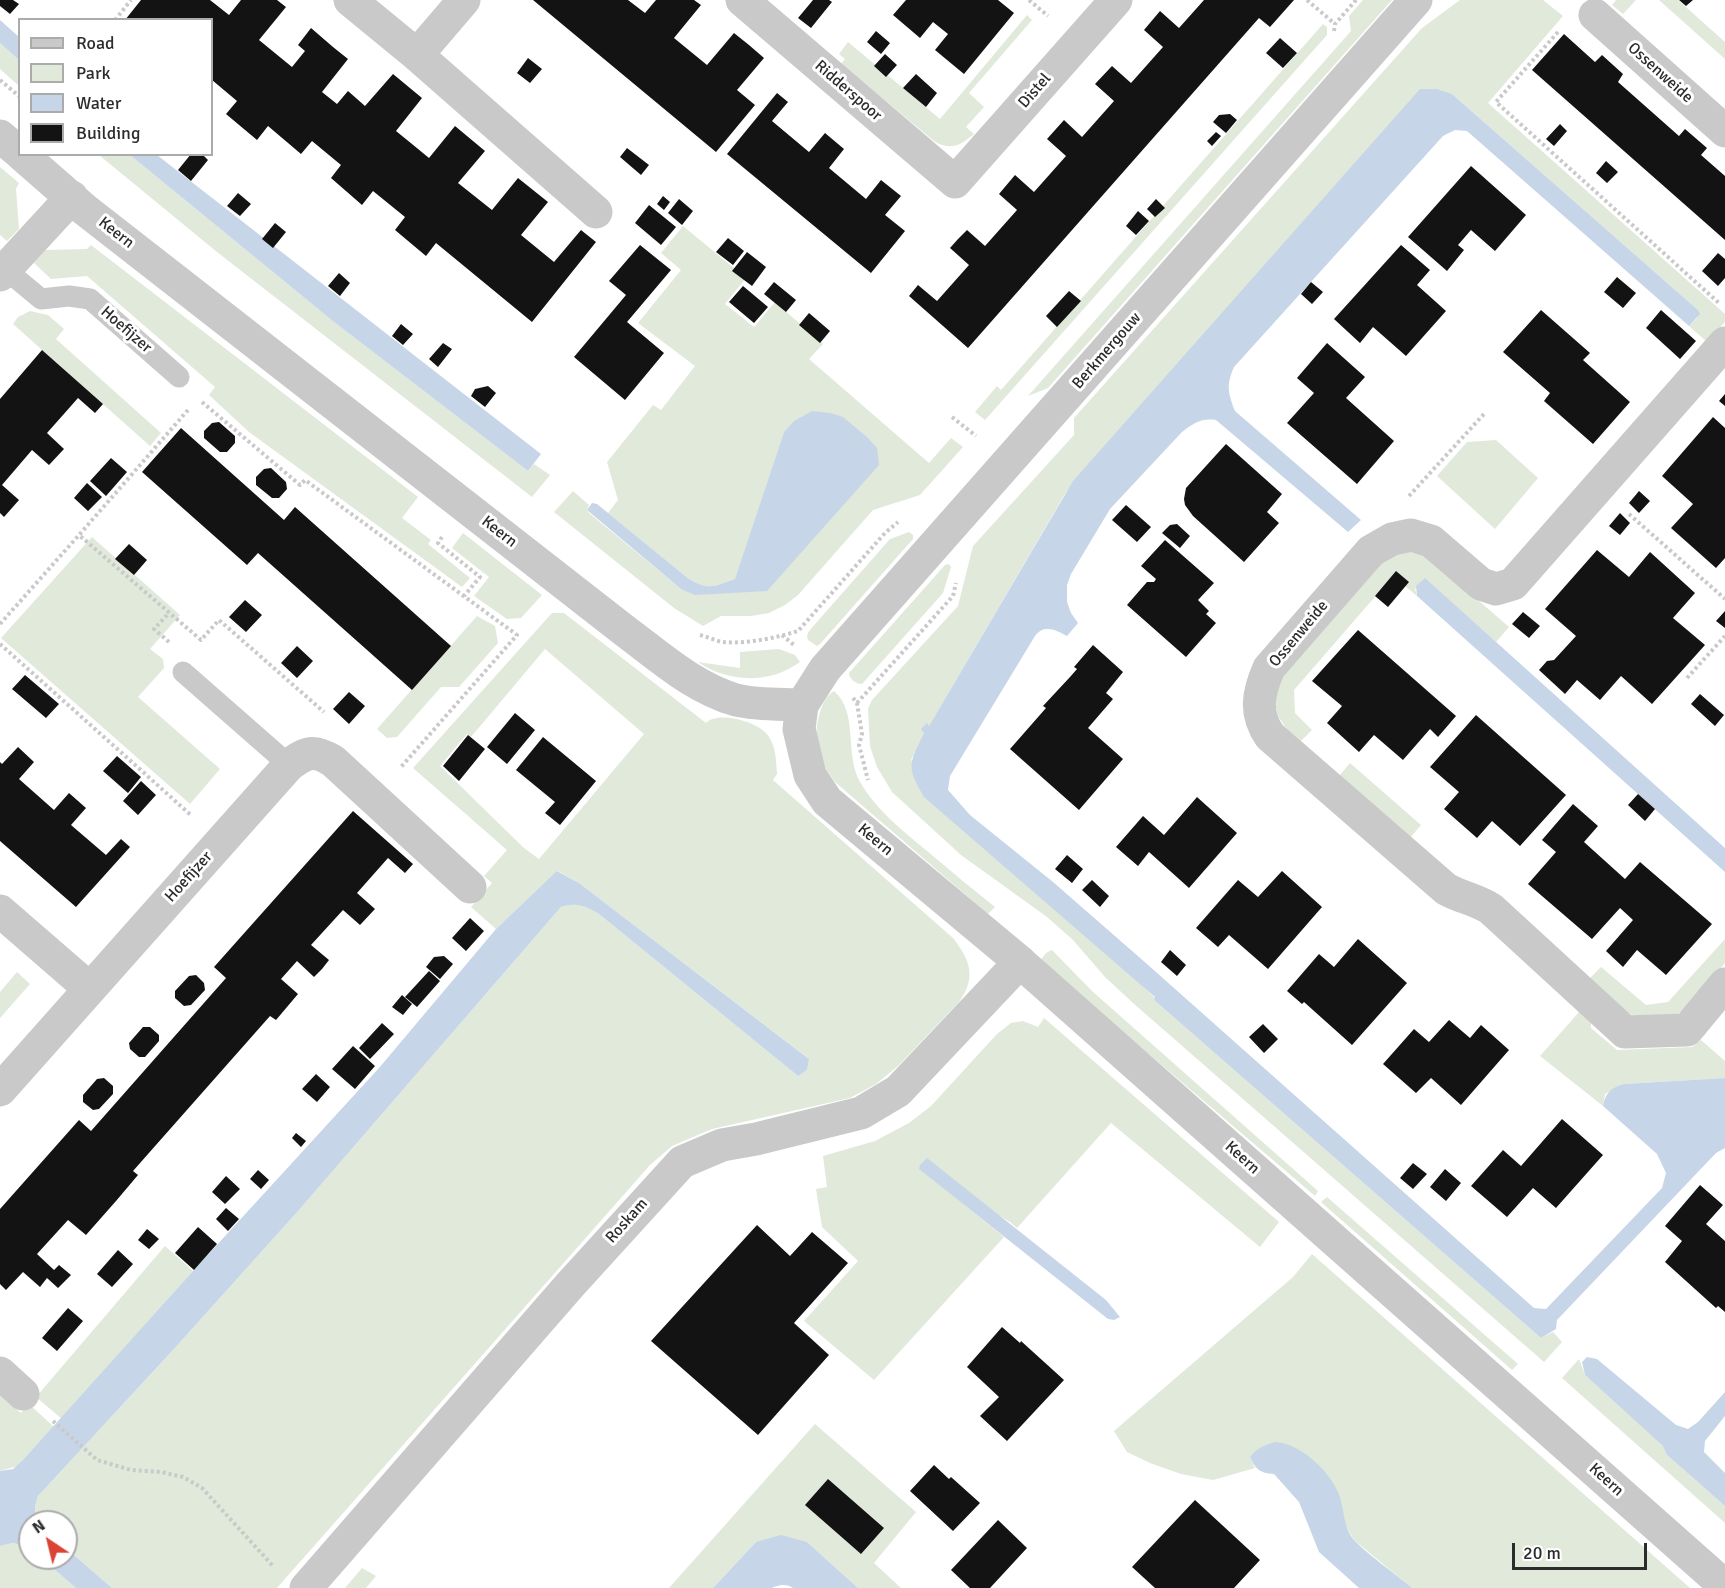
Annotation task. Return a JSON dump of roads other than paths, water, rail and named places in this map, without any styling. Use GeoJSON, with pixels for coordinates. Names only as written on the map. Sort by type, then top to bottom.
{"type":"FeatureCollection","features":[{"type":"Feature","properties":{"kind":"street"},"geometry":{"type":"LineString","coordinates":[[350,0],[417,55],[596,212]]}},
{"type":"Feature","properties":{"kind":"street"},"geometry":{"type":"LineString","coordinates":[[417,55],[464,0]]}},
{"type":"Feature","properties":{"kind":"street","name":"Ridderspoor"},"geometry":{"type":"LineString","coordinates":[[742,0],[955,182]]}},
{"type":"Feature","properties":{"kind":"street","name":"Distel"},"geometry":{"type":"LineString","coordinates":[[955,182],[1116,0]]}},
{"type":"Feature","properties":{"kind":"street","name":"Berkmergouw"},"geometry":{"type":"LineString","coordinates":[[802,705],[825,669],[1416,0]]}},
{"type":"Feature","properties":{"kind":"street","name":"Ossenweide"},"geometry":{"type":"LineString","coordinates":[[1595,15],[1725,130]]}},
{"type":"Feature","properties":{"kind":"street","name":"Keern"},"geometry":{"type":"LineString","coordinates":[[0,136],[18,152]]}},
{"type":"Feature","properties":{"kind":"street","name":"Keern"},"geometry":{"type":"LineString","coordinates":[[22,156],[102,223],[625,631],[691,679],[712,691],[737,700],[802,705],[799,729],[803,751],[810,776],[827,801],[1020,962],[1725,1586]]}},
{"type":"Feature","properties":{"kind":"street","name":"Hoefijzer"},"geometry":{"type":"LineString","coordinates":[[2,272],[72,197]]}},
{"type":"Feature","properties":{"kind":"street","name":"Ossenweide"},"geometry":{"type":"LineString","coordinates":[[1725,343],[1514,584],[1496,589],[1480,584],[1431,541],[1411,535],[1392,539],[1371,551],[1269,668],[1261,688],[1259,710],[1262,724],[1270,736],[1446,889],[1460,897],[1476,899],[1491,909],[1625,1032],[1687,1030],[1725,984]]}},
{"type":"Feature","properties":{"kind":"street","name":"Hoefijzer"},"geometry":{"type":"LineString","coordinates":[[0,1090],[289,765],[303,755],[320,753],[333,762],[470,887]]}},
{"type":"Feature","properties":{"kind":"street"},"geometry":{"type":"LineString","coordinates":[[0,911],[90,989]]}},
{"type":"Feature","properties":{"kind":"street","name":"Roskam"},"geometry":{"type":"LineString","coordinates":[[293,1581],[682,1162],[722,1145],[861,1113],[881,1103],[898,1091],[1020,962]]}},
{"type":"Feature","properties":{"kind":"lane","name":"Hoefijzer"},"geometry":{"type":"LineString","coordinates":[[2,272],[41,299],[69,296],[90,299],[179,377]]}},
{"type":"Feature","properties":{"kind":"lane"},"geometry":{"type":"LineString","coordinates":[[183,672],[289,765]]}},
{"type":"Feature","properties":{"kind":"water"},"geometry":{"type":"Polygon","coordinates":[[[0,20],[18,36],[18,59],[0,43],[0,20]]]}},
{"type":"Feature","properties":{"kind":"water"},"geometry":{"type":"Polygon","coordinates":[[[1420,89],[1437,89],[1452,94],[1700,314],[1689,326],[1467,131],[1455,130],[1443,136],[1234,367],[1230,379],[1229,394],[1235,411],[1361,520],[1348,532],[1216,420],[1202,421],[1190,426],[1110,509],[1071,574],[1067,585],[1067,602],[1078,623],[1067,636],[1046,629],[1035,636],[950,776],[948,790],[970,815],[1053,882],[1147,964],[1534,1308],[1546,1309],[1662,1188],[1666,1173],[1657,1154],[1603,1106],[1610,1091],[1624,1084],[1725,1078],[1725,1148],[1716,1153],[1557,1320],[1556,1329],[1541,1338],[1154,1000],[1155,997],[924,797],[912,771],[915,752],[924,733],[921,729],[927,723],[929,726],[1073,481],[1420,89]]]}},
{"type":"Feature","properties":{"kind":"water"},"geometry":{"type":"Polygon","coordinates":[[[131,156],[158,156],[541,454],[528,471],[334,322],[131,156]]]}},
{"type":"Feature","properties":{"kind":"water"},"geometry":{"type":"Polygon","coordinates":[[[812,411],[843,417],[877,448],[879,465],[767,591],[695,595],[681,589],[587,510],[592,503],[597,504],[696,583],[712,586],[735,579],[784,432],[794,421],[812,411]]]}},
{"type":"Feature","properties":{"kind":"water"},"geometry":{"type":"Polygon","coordinates":[[[1425,578],[1725,848],[1725,872],[1417,596],[1416,586],[1425,578]]]}},
{"type":"Feature","properties":{"kind":"water"},"geometry":{"type":"Polygon","coordinates":[[[557,871],[579,883],[809,1059],[807,1070],[798,1076],[599,914],[581,906],[561,907],[299,1210],[38,1496],[35,1510],[18,1510],[18,1544],[13,1543],[0,1546],[0,1471],[13,1469],[23,1460],[379,1068],[496,929],[557,871]]]}},
{"type":"Feature","properties":{"kind":"water"},"geometry":{"type":"Polygon","coordinates":[[[927,1158],[1106,1300],[1120,1317],[1114,1320],[1108,1319],[919,1169],[927,1158]]]}},
{"type":"Feature","properties":{"kind":"water"},"geometry":{"type":"Polygon","coordinates":[[[1587,1357],[1597,1359],[1676,1425],[1688,1429],[1698,1422],[1725,1392],[1725,1416],[1705,1441],[1704,1452],[1725,1473],[1725,1506],[1667,1455],[1663,1446],[1585,1375],[1582,1362],[1587,1357]]]}},
{"type":"Feature","properties":{"kind":"water"},"geometry":{"type":"Polygon","coordinates":[[[1275,1442],[1294,1447],[1320,1466],[1338,1492],[1347,1528],[1354,1540],[1412,1588],[1359,1588],[1319,1552],[1299,1502],[1274,1474],[1259,1470],[1250,1457],[1261,1447],[1275,1442]]]}},
{"type":"Feature","properties":{"kind":"water"},"geometry":{"type":"Polygon","coordinates":[[[781,1535],[807,1542],[858,1588],[793,1588],[782,1585],[772,1588],[713,1588],[756,1542],[781,1535]]]}},
{"type":"Feature","properties":{"kind":"water"},"geometry":{"type":"Polygon","coordinates":[[[78,1558],[112,1588],[76,1588],[55,1570],[78,1570],[78,1558]]]}}]}
